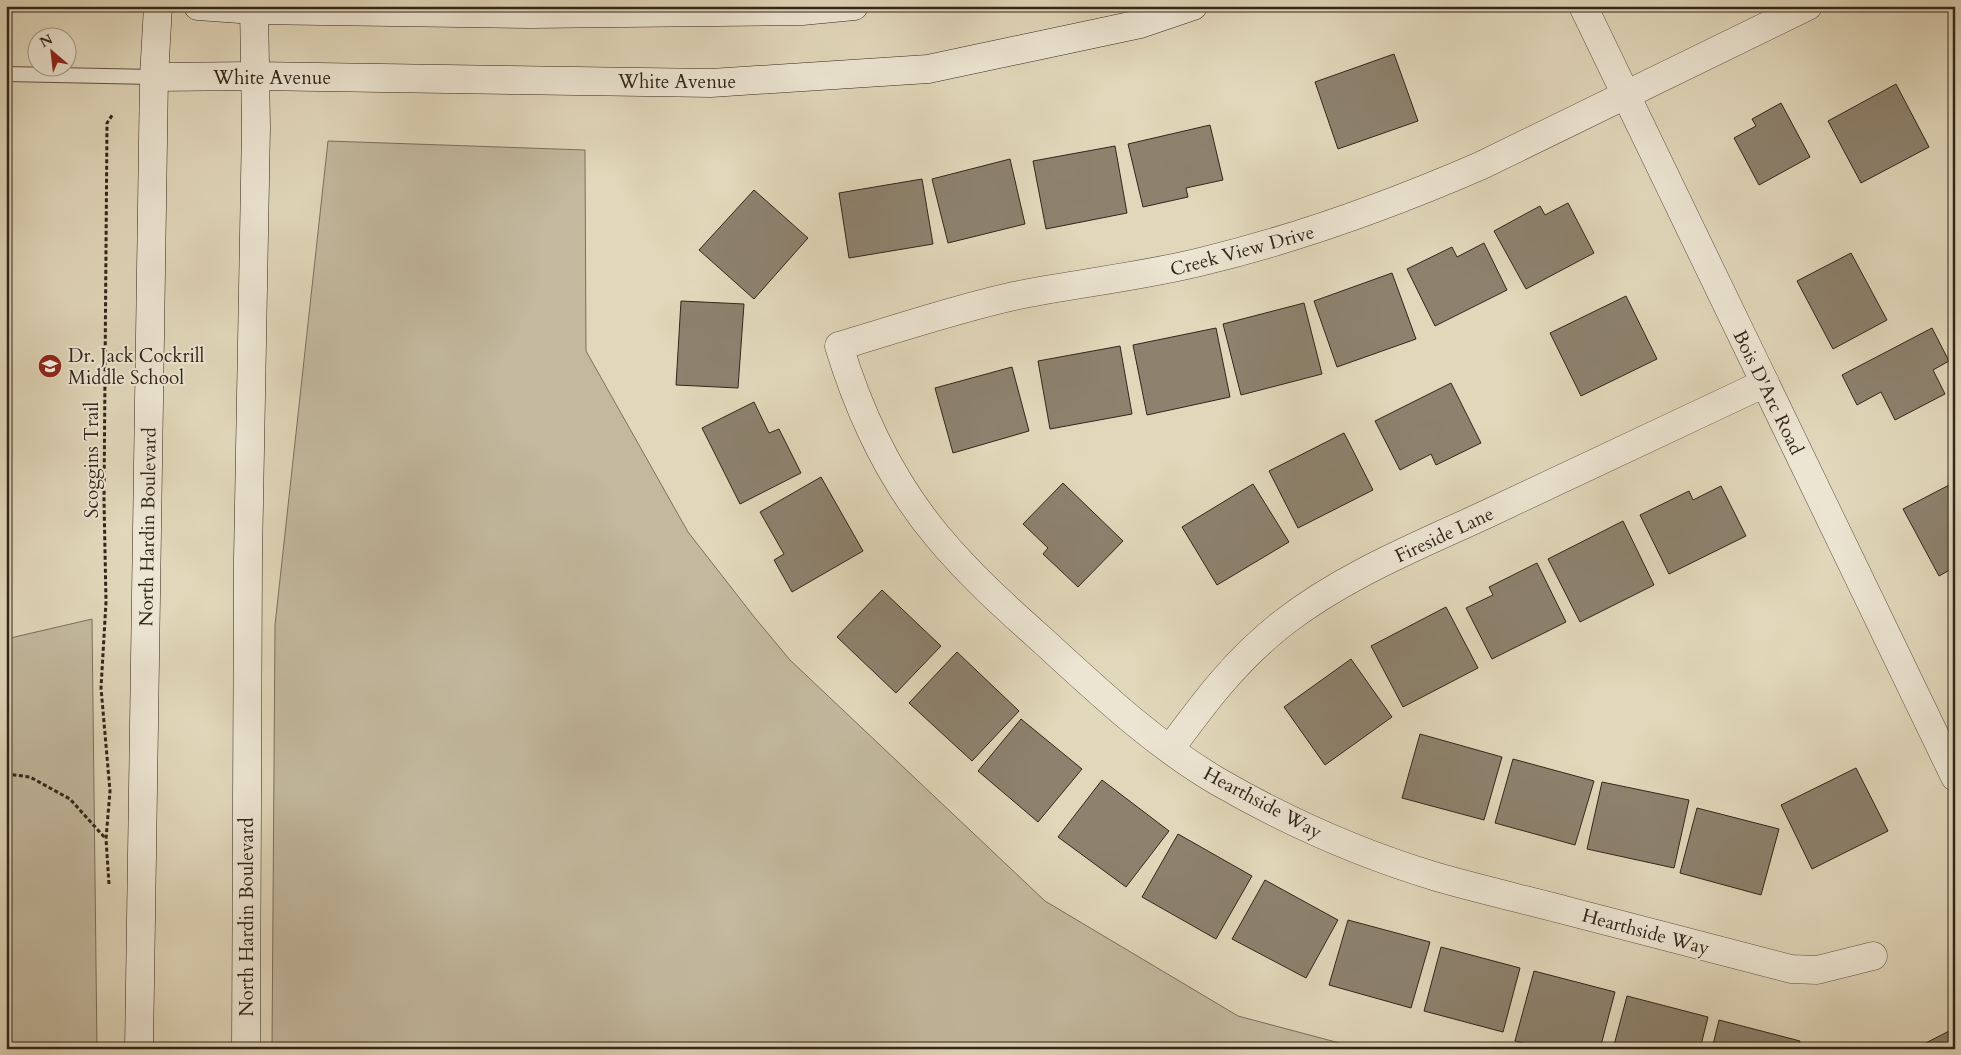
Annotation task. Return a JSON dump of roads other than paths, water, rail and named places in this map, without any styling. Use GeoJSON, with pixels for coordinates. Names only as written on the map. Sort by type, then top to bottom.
{"type":"FeatureCollection","features":[{"type":"Feature","properties":{"kind":"street","name":"North Hardin Boulevard"},"geometry":{"type":"LineString","coordinates":[[139,1049],[154,77],[158,6]]}},
{"type":"Feature","properties":{"kind":"street"},"geometry":{"type":"LineString","coordinates":[[198,6],[531,14],[802,11],[854,6]]}},
{"type":"Feature","properties":{"kind":"street","name":"White Avenue"},"geometry":{"type":"LineString","coordinates":[[154,77],[255,76],[712,82],[928,69],[1140,24],[1193,6]]}},
{"type":"Feature","properties":{"kind":"street","name":"Bois D'Arc Road"},"geometry":{"type":"LineString","coordinates":[[1583,6],[1955,777]]}},
{"type":"Feature","properties":{"kind":"street","name":"Creek View Drive"},"geometry":{"type":"LineString","coordinates":[[839,346],[1014,296],[1152,274],[1317,231],[1428,189],[1480,166],[1808,6]]}},
{"type":"Feature","properties":{"kind":"street","name":"North Hardin Boulevard"},"geometry":{"type":"LineString","coordinates":[[246,1049],[248,558],[256,128],[254,8]]}},
{"type":"Feature","properties":{"kind":"street","name":"Hearthside Way"},"geometry":{"type":"LineString","coordinates":[[839,346],[855,395],[877,442],[897,478],[936,535],[992,594],[1119,710],[1170,749],[1214,779],[1296,822],[1338,841],[1435,876],[1791,969],[1817,970],[1873,956]]}},
{"type":"Feature","properties":{"kind":"street","name":"Fireside Lane"},"geometry":{"type":"LineString","coordinates":[[1170,749],[1208,697],[1239,663],[1283,624],[1312,602],[1341,584],[1765,383]]}},
{"type":"Feature","properties":{"kind":"lane"},"geometry":{"type":"LineString","coordinates":[[6,74],[154,77]]}},
{"type":"Feature","properties":{"kind":"place","name":"Dr. Jack Cockrill Middle School"},"geometry":{"type":"Point","coordinates":[50,366]}}]}
